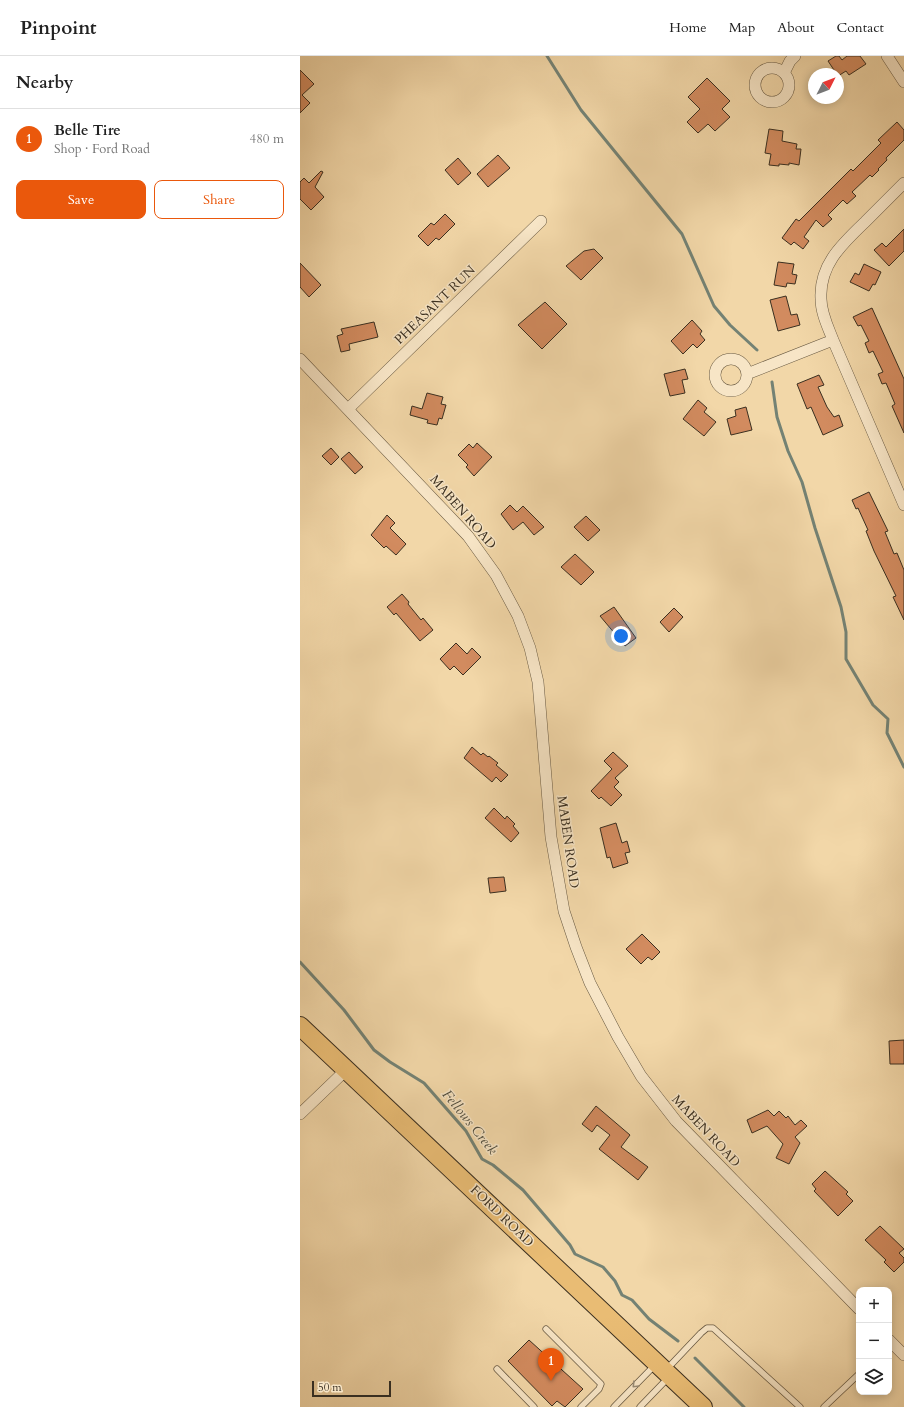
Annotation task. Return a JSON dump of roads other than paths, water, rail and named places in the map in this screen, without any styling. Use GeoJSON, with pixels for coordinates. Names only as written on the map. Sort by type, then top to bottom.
{"type":"FeatureCollection","features":[{"type":"Feature","properties":{"kind":"main road","name":"FORD ROAD"},"geometry":{"type":"LineString","coordinates":[[300,1026],[703,1407]]}},
{"type":"Feature","properties":{"kind":"street"},"geometry":{"type":"LineString","coordinates":[[784,73],[790,61],[795,56]]}},
{"type":"Feature","properties":{"kind":"street"},"geometry":{"type":"LineString","coordinates":[[887,56],[904,82]]}},
{"type":"Feature","properties":{"kind":"street"},"geometry":{"type":"LineString","coordinates":[[904,184],[841,246],[830,260],[825,271],[820,300],[823,315],[833,340],[904,505]]}},
{"type":"Feature","properties":{"kind":"street","name":"PHEASANT RUN"},"geometry":{"type":"LineString","coordinates":[[348,409],[541,221]]}},
{"type":"Feature","properties":{"kind":"street"},"geometry":{"type":"LineString","coordinates":[[747,374],[833,340]]}},
{"type":"Feature","properties":{"kind":"street","name":"MABEN ROAD"},"geometry":{"type":"LineString","coordinates":[[300,359],[468,536],[496,575],[518,616],[530,648],[538,682],[551,837],[564,911],[590,983],[618,1037],[641,1076],[676,1121],[856,1306]]}},
{"type":"Feature","properties":{"kind":"street"},"geometry":{"type":"LineString","coordinates":[[300,1114],[346,1070]]}},
{"type":"Feature","properties":{"kind":"street"},"geometry":{"type":"LineString","coordinates":[[892,1344],[904,1355]]}},
{"type":"Feature","properties":{"kind":"lane"},"geometry":{"type":"LineString","coordinates":[[614,1407],[664,1370],[707,1328],[713,1328],[800,1407]]}},
{"type":"Feature","properties":{"kind":"lane"},"geometry":{"type":"LineString","coordinates":[[546,1329],[601,1384],[599,1389],[581,1407]]}},
{"type":"Feature","properties":{"kind":"lane"},"geometry":{"type":"LineString","coordinates":[[497,1369],[534,1407]]}},
{"type":"Feature","properties":{"kind":"lane"},"geometry":{"type":"LineString","coordinates":[[640,1407],[664,1370]]}},
{"type":"Feature","properties":{"kind":"lane"},"geometry":{"type":"LineString","coordinates":[[824,1407],[856,1377]]}},
{"type":"Feature","properties":{"kind":"waterway"},"geometry":{"type":"LineString","coordinates":[[547,56],[581,110],[682,234],[714,306],[730,325],[757,350]]}},
{"type":"Feature","properties":{"kind":"waterway"},"geometry":{"type":"LineString","coordinates":[[772,382],[777,417],[788,451],[802,482],[815,528],[841,607],[846,632],[846,659],[873,705],[888,719],[887,733],[904,767]]}},
{"type":"Feature","properties":{"kind":"waterway","name":"Fellows Creek"},"geometry":{"type":"LineString","coordinates":[[300,962],[344,1010],[374,1050],[390,1062],[424,1083],[466,1131],[482,1159],[493,1165],[523,1190],[570,1245],[575,1254],[603,1267],[615,1281],[622,1295],[632,1300],[649,1319],[678,1341]]}},
{"type":"Feature","properties":{"kind":"waterway","name":"Fellows Creek"},"geometry":{"type":"LineString","coordinates":[[695,1358],[744,1407]]}},
{"type":"Feature","properties":{"kind":"place","name":"Belle Tire"},"geometry":{"type":"Point","coordinates":[551,1381]}}]}
